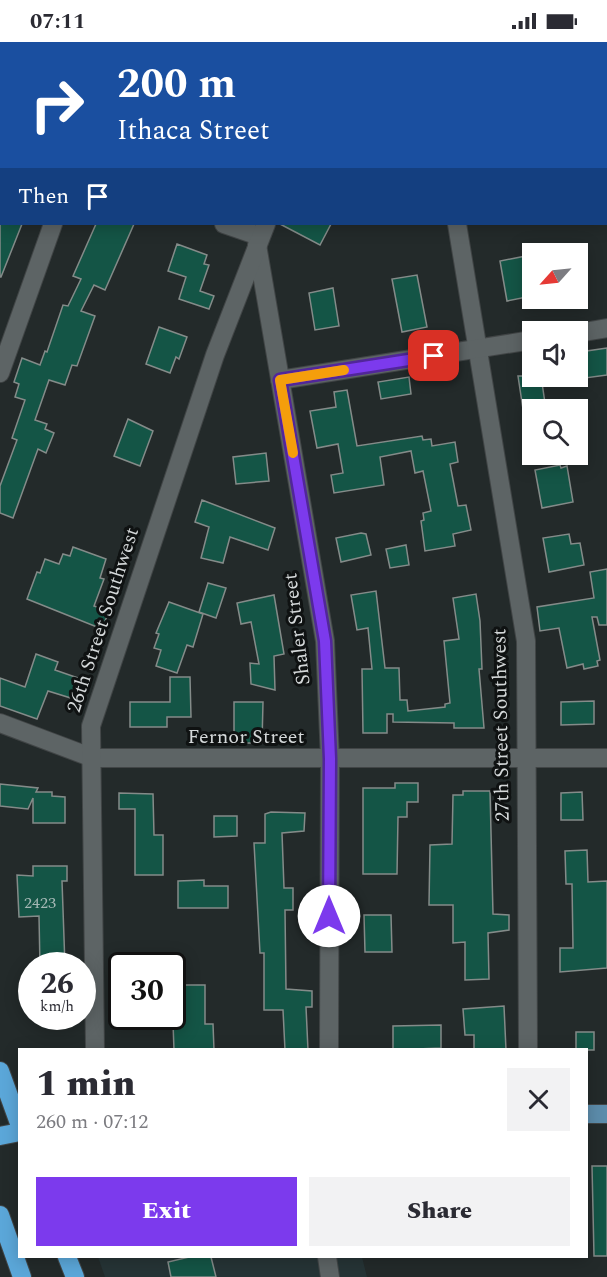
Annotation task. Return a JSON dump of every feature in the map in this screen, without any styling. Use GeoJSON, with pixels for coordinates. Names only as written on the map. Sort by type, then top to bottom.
{"type":"FeatureCollection","features":[{"type":"Feature","properties":{"kind":"highway"},"geometry":{"type":"LineString","coordinates":[[0,1071],[10,1100],[11,1133]]}},
{"type":"Feature","properties":{"kind":"highway"},"geometry":{"type":"LineString","coordinates":[[0,1215],[22,1277]]}},
{"type":"Feature","properties":{"kind":"highway"},"geometry":{"type":"LineString","coordinates":[[67,1258],[75,1277]]}},
{"type":"Feature","properties":{"kind":"main road"},"geometry":{"type":"LineString","coordinates":[[588,1114],[607,1114]]}},
{"type":"Feature","properties":{"kind":"street"},"geometry":{"type":"LineString","coordinates":[[0,372],[53,225]]}},
{"type":"Feature","properties":{"kind":"street"},"geometry":{"type":"LineString","coordinates":[[228,225],[260,234]]}},
{"type":"Feature","properties":{"kind":"street","name":"27th Street Southwest"},"geometry":{"type":"LineString","coordinates":[[457,225],[525,641],[528,1048]]}},
{"type":"Feature","properties":{"kind":"street","name":"Shaler Street"},"geometry":{"type":"LineString","coordinates":[[260,234],[280,380],[325,641],[330,759],[329,1048]]}},
{"type":"Feature","properties":{"kind":"street","name":"26th Street Southwest"},"geometry":{"type":"LineString","coordinates":[[95,1048],[91,726],[215,355],[260,234]]}},
{"type":"Feature","properties":{"kind":"street"},"geometry":{"type":"LineString","coordinates":[[588,331],[607,328]]}},
{"type":"Feature","properties":{"kind":"street"},"geometry":{"type":"LineString","coordinates":[[280,380],[522,342]]}},
{"type":"Feature","properties":{"kind":"street","name":"Fernor Street"},"geometry":{"type":"LineString","coordinates":[[0,723],[93,759],[525,760],[607,758]]}},
{"type":"Feature","properties":{"kind":"street"},"geometry":{"type":"LineString","coordinates":[[327,1258],[330,1277]]}},
{"type":"Feature","properties":{"kind":"shaded area"},"geometry":{"type":"Polygon","coordinates":[[[98,1258],[362,1258],[367,1277],[105,1277],[98,1258]]]}},
{"type":"Feature","properties":{"kind":"building"},"geometry":{"type":"Polygon","coordinates":[[[0,225],[22,225],[1,277],[0,225]]]}},
{"type":"Feature","properties":{"kind":"building"},"geometry":{"type":"Polygon","coordinates":[[[96,225],[134,225],[105,290],[94,285],[81,311],[95,316],[77,366],[72,365],[65,385],[49,380],[35,420],[47,424],[45,429],[54,433],[46,453],[38,449],[13,518],[0,513],[0,486],[17,440],[12,438],[25,400],[15,397],[19,384],[14,382],[22,358],[40,365],[45,351],[47,352],[63,305],[68,306],[81,279],[73,276],[96,225]]]}},
{"type":"Feature","properties":{"kind":"building"},"geometry":{"type":"Polygon","coordinates":[[[282,225],[330,225],[320,245],[282,225]]]}},
{"type":"Feature","properties":{"kind":"building"},"geometry":{"type":"Polygon","coordinates":[[[177,244],[207,255],[204,264],[209,265],[200,291],[214,296],[209,309],[179,299],[186,277],[168,271],[177,244]]]}},
{"type":"Feature","properties":{"kind":"building"},"geometry":{"type":"Polygon","coordinates":[[[522,257],[522,298],[507,301],[500,261],[522,257]]]}},
{"type":"Feature","properties":{"kind":"building"},"geometry":{"type":"Polygon","coordinates":[[[417,275],[427,327],[402,332],[392,279],[417,275]]]}},
{"type":"Feature","properties":{"kind":"building"},"geometry":{"type":"Polygon","coordinates":[[[333,288],[339,326],[315,330],[309,293],[333,288]]]}},
{"type":"Feature","properties":{"kind":"building"},"geometry":{"type":"Polygon","coordinates":[[[159,327],[187,337],[179,359],[176,357],[170,373],[146,364],[159,327]]]}},
{"type":"Feature","properties":{"kind":"building"},"geometry":{"type":"Polygon","coordinates":[[[607,348],[607,375],[588,378],[588,351],[607,348]]]}},
{"type":"Feature","properties":{"kind":"building"},"geometry":{"type":"Polygon","coordinates":[[[518,376],[522,376],[522,387],[543,387],[544,399],[522,399],[522,402],[518,376]]]}},
{"type":"Feature","properties":{"kind":"building"},"geometry":{"type":"Polygon","coordinates":[[[409,377],[411,394],[381,399],[378,382],[409,377]]]}},
{"type":"Feature","properties":{"kind":"building"},"geometry":{"type":"Polygon","coordinates":[[[347,390],[357,446],[422,436],[423,440],[431,439],[432,446],[455,442],[458,462],[450,464],[458,506],[466,505],[471,530],[453,534],[455,546],[425,551],[421,521],[424,520],[423,513],[431,511],[423,471],[415,473],[411,451],[380,457],[384,485],[334,493],[331,475],[343,473],[338,444],[317,448],[310,411],[336,407],[334,392],[347,390]]]}},
{"type":"Feature","properties":{"kind":"building"},"geometry":{"type":"Polygon","coordinates":[[[128,419],[153,431],[140,466],[114,456],[128,419]]]}},
{"type":"Feature","properties":{"kind":"building"},"geometry":{"type":"Polygon","coordinates":[[[266,453],[269,481],[236,484],[233,457],[266,453]]]}},
{"type":"Feature","properties":{"kind":"building"},"geometry":{"type":"Polygon","coordinates":[[[560,465],[561,468],[567,466],[573,502],[542,508],[535,470],[560,465]]]}},
{"type":"Feature","properties":{"kind":"building"},"geometry":{"type":"Polygon","coordinates":[[[202,500],[275,528],[268,550],[230,537],[223,563],[201,558],[209,527],[195,522],[202,500]]]}},
{"type":"Feature","properties":{"kind":"building"},"geometry":{"type":"Polygon","coordinates":[[[366,534],[371,555],[341,562],[336,538],[366,534]]]}},
{"type":"Feature","properties":{"kind":"building"},"geometry":{"type":"Polygon","coordinates":[[[569,534],[571,544],[580,543],[584,565],[549,572],[543,538],[569,534]]]}},
{"type":"Feature","properties":{"kind":"building"},"geometry":{"type":"Polygon","coordinates":[[[406,545],[409,565],[390,568],[386,549],[406,545]]]}},
{"type":"Feature","properties":{"kind":"building"},"geometry":{"type":"Polygon","coordinates":[[[73,547],[106,559],[100,578],[104,579],[94,606],[109,611],[102,629],[27,599],[37,572],[40,573],[45,559],[59,564],[63,554],[70,556],[73,547]]]}},
{"type":"Feature","properties":{"kind":"building"},"geometry":{"type":"Polygon","coordinates":[[[607,569],[607,625],[599,625],[597,617],[592,617],[600,660],[597,661],[598,666],[584,669],[583,664],[567,668],[559,628],[540,631],[537,607],[594,598],[590,572],[607,569]]]}},
{"type":"Feature","properties":{"kind":"building"},"geometry":{"type":"Polygon","coordinates":[[[208,583],[226,588],[216,618],[199,612],[208,583]]]}},
{"type":"Feature","properties":{"kind":"building"},"geometry":{"type":"Polygon","coordinates":[[[376,591],[385,668],[399,668],[400,700],[407,700],[408,711],[445,707],[445,704],[450,703],[444,641],[459,639],[453,598],[476,594],[480,621],[482,669],[479,669],[484,728],[454,728],[454,723],[393,722],[393,714],[387,714],[387,733],[363,733],[362,669],[372,669],[368,628],[357,630],[351,595],[376,591]]]}},
{"type":"Feature","properties":{"kind":"building"},"geometry":{"type":"Polygon","coordinates":[[[274,595],[284,654],[274,656],[275,690],[251,684],[250,663],[259,664],[251,622],[241,624],[237,603],[274,595]]]}},
{"type":"Feature","properties":{"kind":"building"},"geometry":{"type":"Polygon","coordinates":[[[169,602],[203,614],[193,647],[187,645],[177,673],[156,666],[161,650],[154,648],[159,634],[156,633],[169,602]]]}},
{"type":"Feature","properties":{"kind":"building"},"geometry":{"type":"Polygon","coordinates":[[[36,654],[58,662],[55,670],[81,679],[74,699],[48,691],[37,719],[0,706],[0,678],[25,687],[36,654]]]}},
{"type":"Feature","properties":{"kind":"building"},"geometry":{"type":"Polygon","coordinates":[[[170,677],[190,677],[191,717],[167,717],[167,727],[130,727],[130,702],[170,702],[170,677]]]}},
{"type":"Feature","properties":{"kind":"building"},"geometry":{"type":"Polygon","coordinates":[[[594,701],[594,724],[561,725],[561,702],[594,701]]]}},
{"type":"Feature","properties":{"kind":"building"},"geometry":{"type":"Polygon","coordinates":[[[234,702],[263,702],[262,743],[237,743],[237,737],[234,737],[234,702]]]}},
{"type":"Feature","properties":{"kind":"building"},"geometry":{"type":"Polygon","coordinates":[[[395,783],[418,783],[418,802],[407,802],[407,817],[398,817],[397,874],[363,874],[363,788],[395,788],[395,783]]]}},
{"type":"Feature","properties":{"kind":"building"},"geometry":{"type":"Polygon","coordinates":[[[0,784],[38,788],[36,792],[52,792],[52,796],[65,797],[65,823],[33,823],[33,798],[28,809],[0,806],[0,784]]]}},
{"type":"Feature","properties":{"kind":"building"},"geometry":{"type":"Polygon","coordinates":[[[463,791],[490,791],[493,914],[509,915],[509,930],[488,933],[489,979],[465,980],[465,942],[453,943],[453,905],[429,905],[430,845],[452,844],[453,795],[463,795],[463,791]]]}},
{"type":"Feature","properties":{"kind":"building"},"geometry":{"type":"Polygon","coordinates":[[[582,792],[583,820],[561,820],[561,793],[582,792]]]}},
{"type":"Feature","properties":{"kind":"building"},"geometry":{"type":"Polygon","coordinates":[[[119,793],[153,794],[154,835],[163,835],[163,875],[135,875],[135,809],[119,809],[119,793]]]}},
{"type":"Feature","properties":{"kind":"building"},"geometry":{"type":"Polygon","coordinates":[[[271,812],[305,813],[304,831],[282,833],[284,888],[293,888],[293,910],[285,910],[286,989],[312,991],[312,1007],[306,1007],[308,1048],[285,1048],[283,1010],[264,1010],[264,953],[260,953],[254,843],[265,843],[265,814],[271,812]]]}},
{"type":"Feature","properties":{"kind":"building"},"geometry":{"type":"Polygon","coordinates":[[[214,816],[237,816],[237,836],[214,837],[214,816]]]}},
{"type":"Feature","properties":{"kind":"building"},"geometry":{"type":"Polygon","coordinates":[[[587,850],[588,882],[607,881],[607,968],[560,972],[560,948],[573,948],[572,884],[566,884],[565,851],[587,850]]]}},
{"type":"Feature","properties":{"kind":"building"},"geometry":{"type":"Polygon","coordinates":[[[33,866],[67,866],[67,881],[62,881],[65,952],[40,952],[39,916],[19,917],[17,875],[33,876],[33,866]]]}},
{"type":"Feature","properties":{"kind":"building"},"geometry":{"type":"Polygon","coordinates":[[[204,880],[204,886],[228,886],[228,908],[178,908],[178,881],[204,880]]]}},
{"type":"Feature","properties":{"kind":"building"},"geometry":{"type":"Polygon","coordinates":[[[364,915],[391,915],[392,952],[365,952],[364,915]]]}},
{"type":"Feature","properties":{"kind":"building"},"geometry":{"type":"Polygon","coordinates":[[[186,985],[205,985],[205,1024],[213,1024],[214,1048],[174,1048],[173,1030],[186,1030],[186,985]]]}},
{"type":"Feature","properties":{"kind":"building"},"geometry":{"type":"Polygon","coordinates":[[[504,1006],[506,1048],[474,1048],[474,1035],[465,1035],[463,1009],[504,1006]]]}},
{"type":"Feature","properties":{"kind":"building"},"geometry":{"type":"Polygon","coordinates":[[[441,1025],[441,1048],[393,1048],[393,1026],[441,1025]]]}},
{"type":"Feature","properties":{"kind":"building"},"geometry":{"type":"Polygon","coordinates":[[[576,1032],[594,1032],[594,1050],[576,1048],[576,1032]]]}},
{"type":"Feature","properties":{"kind":"building"},"geometry":{"type":"Polygon","coordinates":[[[592,1166],[607,1166],[607,1256],[594,1256],[592,1166]]]}},
{"type":"Feature","properties":{"kind":"building"},"geometry":{"type":"Polygon","coordinates":[[[185,1258],[211,1258],[216,1277],[171,1277],[168,1262],[185,1258]]]}},
{"type":"Feature","properties":{"kind":"slow traffic"},"geometry":{"type":"LineString","coordinates":[[293,453],[280,380],[344,370]]}},
{"type":"Feature","properties":{"kind":"route"},"geometry":{"type":"LineString","coordinates":[[329,916],[330,759],[325,641],[280,380],[434,356]]}}]}
